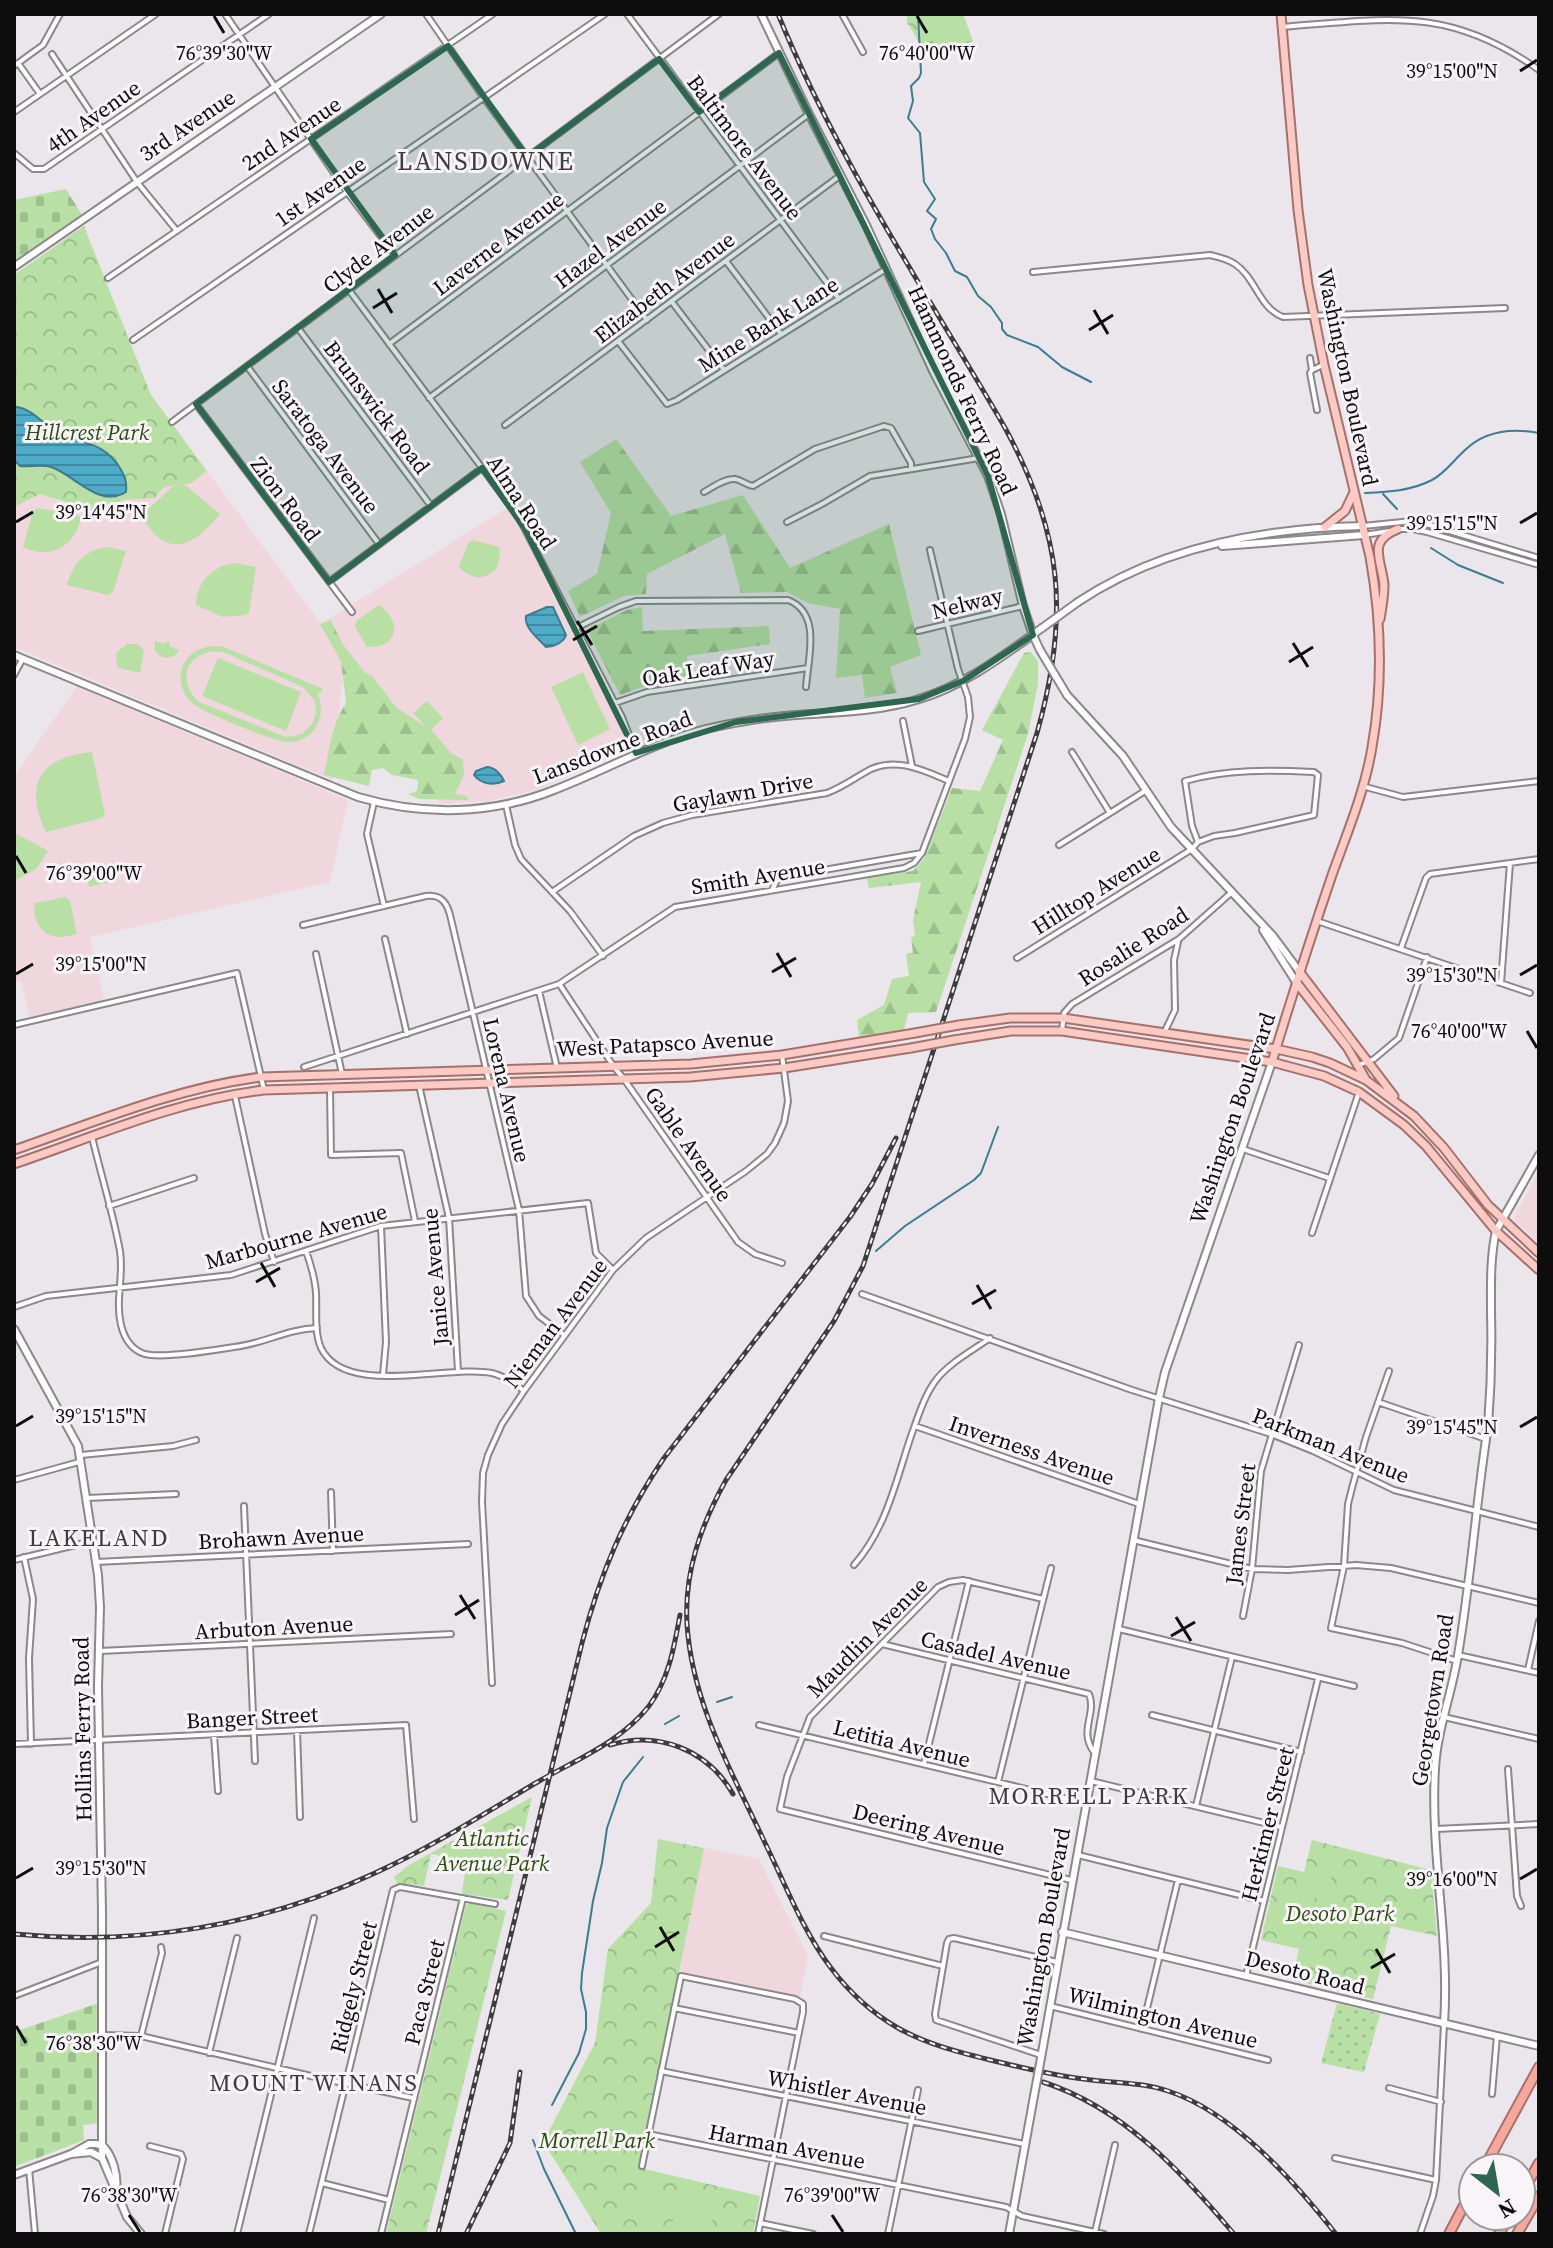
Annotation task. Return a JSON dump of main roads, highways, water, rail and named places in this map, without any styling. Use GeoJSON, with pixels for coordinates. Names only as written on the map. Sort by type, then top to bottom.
{"type":"FeatureCollection","features":[{"type":"Feature","properties":{"kind":"highway"},"geometry":{"type":"LineString","coordinates":[[1493,2152],[1539,2067]]}},
{"type":"Feature","properties":{"kind":"highway"},"geometry":{"type":"LineString","coordinates":[[1517,2234],[1539,2196]]}},
{"type":"Feature","properties":{"kind":"main road","name":"Washington Boulevard"},"geometry":{"type":"LineString","coordinates":[[1272,1062],[1299,971],[1368,767],[1375,724],[1378,633],[1375,584],[1313,315],[1302,248],[1281,14]]}},
{"type":"Feature","properties":{"kind":"main road"},"geometry":{"type":"LineString","coordinates":[[1325,527],[1345,511],[1355,490]]}},
{"type":"Feature","properties":{"kind":"main road"},"geometry":{"type":"LineString","coordinates":[[1378,633],[1384,590],[1378,548],[1383,538],[1398,529]]}},
{"type":"Feature","properties":{"kind":"main road"},"geometry":{"type":"LineString","coordinates":[[1299,971],[1400,1104],[1436,1138],[1502,1219],[1539,1253]]}},
{"type":"Feature","properties":{"kind":"main road"},"geometry":{"type":"LineString","coordinates":[[1296,982],[1359,1065],[1366,1080],[1359,1092]]}},
{"type":"Feature","properties":{"kind":"main road","name":"West Patapsco Avenue"},"geometry":{"type":"LineString","coordinates":[[14,1150],[178,1094],[230,1081],[342,1074],[691,1064],[782,1055],[1010,1018],[1063,1018],[1276,1049],[1312,1057],[1346,1070],[1400,1104]]}},
{"type":"Feature","properties":{"kind":"main road","name":"West Patapsco Avenue"},"geometry":{"type":"LineString","coordinates":[[14,1164],[183,1106],[264,1090],[706,1076],[784,1068],[1011,1031],[1062,1031],[1272,1062],[1324,1076],[1359,1092],[1417,1137],[1496,1231],[1539,1270]]}},
{"type":"Feature","properties":{"kind":"water"},"geometry":{"type":"Polygon","coordinates":[[[16,407],[31,413],[63,435],[106,452],[123,474],[126,492],[116,496],[97,494],[51,467],[20,466],[14,460],[16,407]]]}},
{"type":"Feature","properties":{"kind":"water"},"geometry":{"type":"Polygon","coordinates":[[[553,607],[566,635],[558,644],[546,647],[529,629],[526,616],[553,607]]]}},
{"type":"Feature","properties":{"kind":"water"},"geometry":{"type":"Polygon","coordinates":[[[487,767],[497,771],[504,781],[488,783],[474,775],[487,767]]]}},
{"type":"Feature","properties":{"kind":"waterway"},"geometry":{"type":"LineString","coordinates":[[918,14],[921,73],[911,86],[913,101],[908,118],[920,133],[924,182],[935,199],[927,211],[936,219],[931,229],[935,239],[955,271],[967,277],[978,296],[991,307],[1007,335],[1038,347],[1062,367],[1091,382]]}},
{"type":"Feature","properties":{"kind":"waterway"},"geometry":{"type":"LineString","coordinates":[[1365,493],[1424,484],[1445,470],[1472,444],[1489,435],[1509,431],[1539,433]]}},
{"type":"Feature","properties":{"kind":"waterway"},"geometry":{"type":"LineString","coordinates":[[1383,494],[1397,509]]}},
{"type":"Feature","properties":{"kind":"waterway"},"geometry":{"type":"LineString","coordinates":[[1431,548],[1458,565],[1503,583]]}},
{"type":"Feature","properties":{"kind":"waterway"},"geometry":{"type":"LineString","coordinates":[[876,1251],[905,1226],[981,1173],[998,1127]]}},
{"type":"Feature","properties":{"kind":"waterway"},"geometry":{"type":"LineString","coordinates":[[717,1702],[732,1697]]}},
{"type":"Feature","properties":{"kind":"waterway"},"geometry":{"type":"LineString","coordinates":[[665,1724],[679,1716]]}},
{"type":"Feature","properties":{"kind":"waterway"},"geometry":{"type":"LineString","coordinates":[[552,2105],[579,2053],[586,2029],[582,1973],[607,1828],[623,1782],[643,1757]]}},
{"type":"Feature","properties":{"kind":"waterway"},"geometry":{"type":"LineString","coordinates":[[533,2140],[576,2234]]}},
{"type":"Feature","properties":{"kind":"railway"},"geometry":{"type":"LineString","coordinates":[[778,14],[801,68],[855,172],[1024,465],[1049,539],[1057,613],[1054,651],[1037,733],[863,1266],[834,1321],[726,1480],[696,1549],[688,1586],[687,1624],[697,1682],[716,1738],[803,1924],[845,1985],[879,2016],[898,2028],[951,2050],[1055,2075],[1158,2088],[1192,2101],[1216,2115],[1261,2150],[1336,2234]]}},
{"type":"Feature","properties":{"kind":"railway"},"geometry":{"type":"LineString","coordinates":[[438,2234],[582,1643],[615,1547],[637,1502],[664,1458],[850,1217],[872,1184],[896,1138]]}},
{"type":"Feature","properties":{"kind":"railway"},"geometry":{"type":"LineString","coordinates":[[14,1934],[107,1937],[199,1928],[288,1907],[395,1863],[624,1731],[656,1696],[670,1662],[680,1615]]}},
{"type":"Feature","properties":{"kind":"railway"},"geometry":{"type":"LineString","coordinates":[[610,1745],[646,1740],[680,1747],[710,1766],[733,1794]]}},
{"type":"Feature","properties":{"kind":"railway"},"geometry":{"type":"LineString","coordinates":[[466,2234],[510,2143],[520,2072]]}},
{"type":"Feature","properties":{"kind":"railway"},"geometry":{"type":"LineString","coordinates":[[1043,2082],[1099,2108],[1149,2144],[1193,2187],[1234,2234]]}},
{"type":"Feature","properties":{"kind":"district","name":"LANSDOWNE"},"geometry":{"type":"Point","coordinates":[486,161]}},
{"type":"Feature","properties":{"kind":"district","name":"LAKELAND"},"geometry":{"type":"Point","coordinates":[99,1537]}},
{"type":"Feature","properties":{"kind":"district","name":"MORRELL PARK"},"geometry":{"type":"Point","coordinates":[1089,1795]}},
{"type":"Feature","properties":{"kind":"district","name":"MOUNT WINANS"},"geometry":{"type":"Point","coordinates":[314,2082]}},
{"type":"Feature","properties":{"kind":"park label","name":"Hillcrest Park"},"geometry":{"type":"Point","coordinates":[87,432]}},
{"type":"Feature","properties":{"kind":"park label","name":"Atlantic Avenue Park"},"geometry":{"type":"Point","coordinates":[492,1850]}},
{"type":"Feature","properties":{"kind":"park label","name":"Desoto Park"},"geometry":{"type":"Point","coordinates":[1340,1913]}},
{"type":"Feature","properties":{"kind":"park label","name":"Morrell Park"},"geometry":{"type":"Point","coordinates":[597,2140]}}]}
